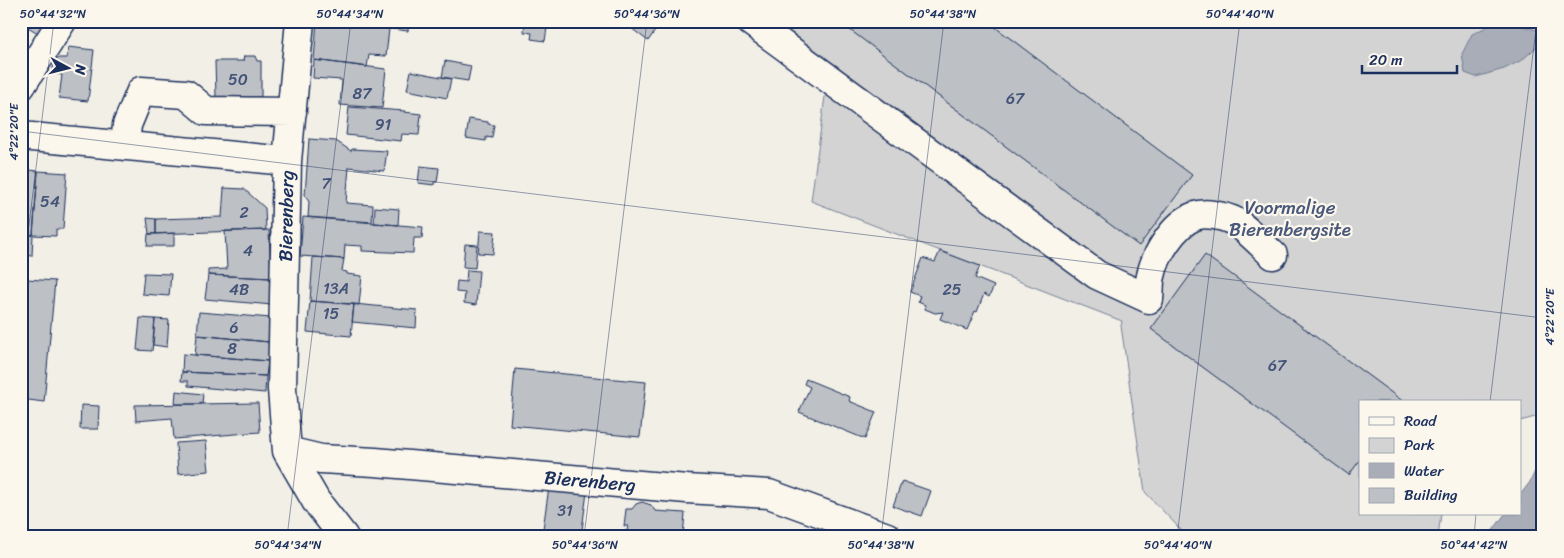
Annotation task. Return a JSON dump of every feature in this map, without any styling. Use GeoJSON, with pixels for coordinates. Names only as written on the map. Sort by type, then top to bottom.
{"type":"FeatureCollection","features":[{"type":"Feature","properties":{"kind":"street"},"geometry":{"type":"LineString","coordinates":[[21,86],[62,21]]}},
{"type":"Feature","properties":{"kind":"street","name":"Bierenberg"},"geometry":{"type":"LineString","coordinates":[[300,21],[287,160],[282,389],[287,451],[316,501],[344,537]]}},
{"type":"Feature","properties":{"kind":"street"},"geometry":{"type":"LineString","coordinates":[[750,21],[1097,275],[1136,294],[1149,299],[1151,276],[1161,250],[1176,229],[1195,216],[1203,214],[1234,221],[1274,254]]}},
{"type":"Feature","properties":{"kind":"street"},"geometry":{"type":"LineString","coordinates":[[125,146],[127,125],[141,91],[186,94],[206,111],[292,112]]}},
{"type":"Feature","properties":{"kind":"street"},"geometry":{"type":"LineString","coordinates":[[21,136],[287,160]]}},
{"type":"Feature","properties":{"kind":"street","name":"Bierenberg"},"geometry":{"type":"LineString","coordinates":[[287,451],[321,459],[769,494],[886,537]]}},
{"type":"Feature","properties":{"kind":"green space","name":"Voormalige Bierenbergsite"},"geometry":{"type":"Polygon","coordinates":[[[739,21],[1543,21],[1543,410],[1535,417],[1522,420],[1522,400],[1359,400],[1359,516],[1441,516],[1438,537],[1205,537],[1182,531],[1145,492],[1121,326],[1122,321],[811,201],[826,89],[739,21]]]}},
{"type":"Feature","properties":{"kind":"water"},"geometry":{"type":"Polygon","coordinates":[[[1502,21],[1537,30],[1541,43],[1522,60],[1504,69],[1476,77],[1465,73],[1462,54],[1472,34],[1502,21]]]}},
{"type":"Feature","properties":{"kind":"water"},"geometry":{"type":"Polygon","coordinates":[[[1543,454],[1543,537],[1488,537],[1504,516],[1522,516],[1522,492],[1530,482],[1543,454]]]}},
{"type":"Feature","properties":{"kind":"building"},"geometry":{"type":"Polygon","coordinates":[[[21,21],[45,21],[38,33],[21,23],[21,21]]]}},
{"type":"Feature","properties":{"kind":"building"},"geometry":{"type":"Polygon","coordinates":[[[317,21],[389,29],[386,56],[369,55],[367,67],[314,60],[317,21]]]}},
{"type":"Feature","properties":{"kind":"building"},"geometry":{"type":"Polygon","coordinates":[[[346,21],[409,21],[408,31],[345,23],[346,21]]]}},
{"type":"Feature","properties":{"kind":"building"},"geometry":{"type":"Polygon","coordinates":[[[525,21],[548,21],[545,41],[531,39],[532,33],[524,32],[525,21]]]}},
{"type":"Feature","properties":{"kind":"building"},"geometry":{"type":"Polygon","coordinates":[[[622,21],[662,21],[648,41],[622,21]]]}},
{"type":"Feature","properties":{"kind":"building"},"geometry":{"type":"Polygon","coordinates":[[[838,21],[987,21],[1192,175],[1139,246],[838,21]]]}},
{"type":"Feature","properties":{"kind":"building"},"geometry":{"type":"Polygon","coordinates":[[[68,47],[94,50],[88,101],[59,98],[62,75],[57,74],[53,69],[54,61],[59,58],[67,58],[68,47]]]}},
{"type":"Feature","properties":{"kind":"building"},"geometry":{"type":"Polygon","coordinates":[[[244,56],[255,56],[257,61],[261,61],[261,97],[216,97],[215,61],[243,61],[244,56]]]}},
{"type":"Feature","properties":{"kind":"building"},"geometry":{"type":"Polygon","coordinates":[[[314,60],[386,69],[382,108],[340,105],[342,80],[313,78],[314,60]]]}},
{"type":"Feature","properties":{"kind":"building"},"geometry":{"type":"Polygon","coordinates":[[[445,61],[471,66],[468,81],[442,77],[445,61]]]}},
{"type":"Feature","properties":{"kind":"building"},"geometry":{"type":"Polygon","coordinates":[[[411,71],[451,79],[447,98],[407,90],[411,71]]]}},
{"type":"Feature","properties":{"kind":"building"},"geometry":{"type":"Polygon","coordinates":[[[349,107],[421,114],[419,135],[402,134],[401,141],[346,135],[349,107]]]}},
{"type":"Feature","properties":{"kind":"building"},"geometry":{"type":"Polygon","coordinates":[[[469,119],[488,122],[488,124],[494,125],[492,138],[486,137],[486,141],[466,138],[469,119]]]}},
{"type":"Feature","properties":{"kind":"building"},"geometry":{"type":"Polygon","coordinates":[[[309,139],[336,141],[351,151],[352,149],[387,151],[384,171],[349,167],[346,203],[373,205],[372,222],[308,217],[309,202],[305,195],[309,139]]]}},
{"type":"Feature","properties":{"kind":"building"},"geometry":{"type":"Polygon","coordinates":[[[420,166],[439,168],[437,182],[434,182],[434,185],[418,183],[420,166]]]}},
{"type":"Feature","properties":{"kind":"building"},"geometry":{"type":"Polygon","coordinates":[[[21,169],[38,171],[33,235],[21,234],[21,169]]]}},
{"type":"Feature","properties":{"kind":"building"},"geometry":{"type":"Polygon","coordinates":[[[38,171],[67,173],[63,229],[56,229],[56,236],[33,235],[38,171]]]}},
{"type":"Feature","properties":{"kind":"building"},"geometry":{"type":"Polygon","coordinates":[[[224,188],[244,189],[265,208],[266,230],[156,234],[156,219],[222,217],[224,188]]]}},
{"type":"Feature","properties":{"kind":"building"},"geometry":{"type":"Polygon","coordinates":[[[375,207],[399,209],[398,225],[374,223],[375,207]]]}},
{"type":"Feature","properties":{"kind":"building"},"geometry":{"type":"Polygon","coordinates":[[[303,217],[423,227],[422,238],[414,238],[413,253],[362,251],[362,246],[345,245],[344,259],[300,256],[303,217]]]}},
{"type":"Feature","properties":{"kind":"building"},"geometry":{"type":"Polygon","coordinates":[[[147,218],[156,219],[156,234],[149,234],[147,218]]]}},
{"type":"Feature","properties":{"kind":"building"},"geometry":{"type":"Polygon","coordinates":[[[269,230],[271,278],[208,275],[208,270],[227,269],[225,231],[269,230]]]}},
{"type":"Feature","properties":{"kind":"building"},"geometry":{"type":"Polygon","coordinates":[[[480,231],[495,232],[493,254],[478,253],[480,231]]]}},
{"type":"Feature","properties":{"kind":"building"},"geometry":{"type":"Polygon","coordinates":[[[174,233],[174,246],[147,246],[148,234],[174,233]]]}},
{"type":"Feature","properties":{"kind":"building"},"geometry":{"type":"Polygon","coordinates":[[[21,234],[33,235],[32,256],[21,255],[21,234]]]}},
{"type":"Feature","properties":{"kind":"building"},"geometry":{"type":"Polygon","coordinates":[[[465,244],[477,245],[475,268],[463,267],[465,244]]]}},
{"type":"Feature","properties":{"kind":"building"},"geometry":{"type":"Polygon","coordinates":[[[940,251],[980,266],[975,278],[994,286],[989,297],[984,294],[967,330],[940,319],[943,312],[935,313],[925,309],[925,305],[918,302],[920,296],[910,292],[923,258],[935,262],[940,251]]]}},
{"type":"Feature","properties":{"kind":"building"},"geometry":{"type":"Polygon","coordinates":[[[1205,255],[1401,400],[1359,400],[1359,461],[1349,475],[1151,329],[1205,255]]]}},
{"type":"Feature","properties":{"kind":"building"},"geometry":{"type":"Polygon","coordinates":[[[313,257],[344,259],[342,271],[347,272],[347,274],[362,276],[359,305],[310,301],[313,257]]]}},
{"type":"Feature","properties":{"kind":"building"},"geometry":{"type":"Polygon","coordinates":[[[467,270],[479,271],[476,305],[464,303],[465,293],[456,292],[457,281],[466,282],[467,270]]]}},
{"type":"Feature","properties":{"kind":"building"},"geometry":{"type":"Polygon","coordinates":[[[144,273],[171,274],[169,296],[142,294],[144,273]]]}},
{"type":"Feature","properties":{"kind":"building"},"geometry":{"type":"Polygon","coordinates":[[[208,275],[271,278],[272,305],[205,299],[208,275]]]}},
{"type":"Feature","properties":{"kind":"building"},"geometry":{"type":"Polygon","coordinates":[[[27,279],[55,281],[44,402],[21,399],[21,345],[27,279]]]}},
{"type":"Feature","properties":{"kind":"building"},"geometry":{"type":"Polygon","coordinates":[[[310,301],[354,304],[351,336],[307,332],[310,301]]]}},
{"type":"Feature","properties":{"kind":"building"},"geometry":{"type":"Polygon","coordinates":[[[354,304],[417,310],[416,328],[352,322],[354,304]]]}},
{"type":"Feature","properties":{"kind":"building"},"geometry":{"type":"Polygon","coordinates":[[[199,312],[271,318],[269,342],[197,335],[199,312]]]}},
{"type":"Feature","properties":{"kind":"building"},"geometry":{"type":"Polygon","coordinates":[[[140,318],[155,319],[152,351],[137,350],[140,318]]]}},
{"type":"Feature","properties":{"kind":"building"},"geometry":{"type":"Polygon","coordinates":[[[155,319],[169,320],[167,347],[153,345],[155,319]]]}},
{"type":"Feature","properties":{"kind":"building"},"geometry":{"type":"Polygon","coordinates":[[[197,335],[269,342],[268,361],[195,355],[197,335]]]}},
{"type":"Feature","properties":{"kind":"building"},"geometry":{"type":"Polygon","coordinates":[[[183,354],[268,361],[266,376],[182,372],[183,354]]]}},
{"type":"Feature","properties":{"kind":"building"},"geometry":{"type":"Polygon","coordinates":[[[515,369],[646,382],[640,437],[510,425],[515,369]]]}},
{"type":"Feature","properties":{"kind":"building"},"geometry":{"type":"Polygon","coordinates":[[[182,372],[266,376],[265,393],[188,386],[188,381],[181,381],[182,372]]]}},
{"type":"Feature","properties":{"kind":"building"},"geometry":{"type":"Polygon","coordinates":[[[806,379],[850,397],[849,401],[876,412],[865,439],[799,412],[810,387],[804,384],[806,379]]]}},
{"type":"Feature","properties":{"kind":"building"},"geometry":{"type":"Polygon","coordinates":[[[176,391],[203,394],[202,404],[175,404],[176,391]]]}},
{"type":"Feature","properties":{"kind":"building"},"geometry":{"type":"Polygon","coordinates":[[[258,403],[260,432],[174,439],[172,418],[136,421],[135,405],[258,403]]]}},
{"type":"Feature","properties":{"kind":"building"},"geometry":{"type":"Polygon","coordinates":[[[81,405],[99,406],[98,429],[80,429],[81,405]]]}},
{"type":"Feature","properties":{"kind":"building"},"geometry":{"type":"Polygon","coordinates":[[[206,441],[209,471],[178,474],[176,443],[206,441]]]}},
{"type":"Feature","properties":{"kind":"building"},"geometry":{"type":"Polygon","coordinates":[[[902,481],[931,491],[922,516],[893,506],[902,481]]]}},
{"type":"Feature","properties":{"kind":"building"},"geometry":{"type":"Polygon","coordinates":[[[549,487],[587,492],[581,537],[560,537],[561,531],[543,529],[549,487]]]}},
{"type":"Feature","properties":{"kind":"building"},"geometry":{"type":"Polygon","coordinates":[[[642,502],[651,505],[655,511],[685,513],[683,537],[620,537],[620,531],[627,531],[628,526],[624,526],[626,509],[632,509],[636,504],[642,502]]]}}]}
